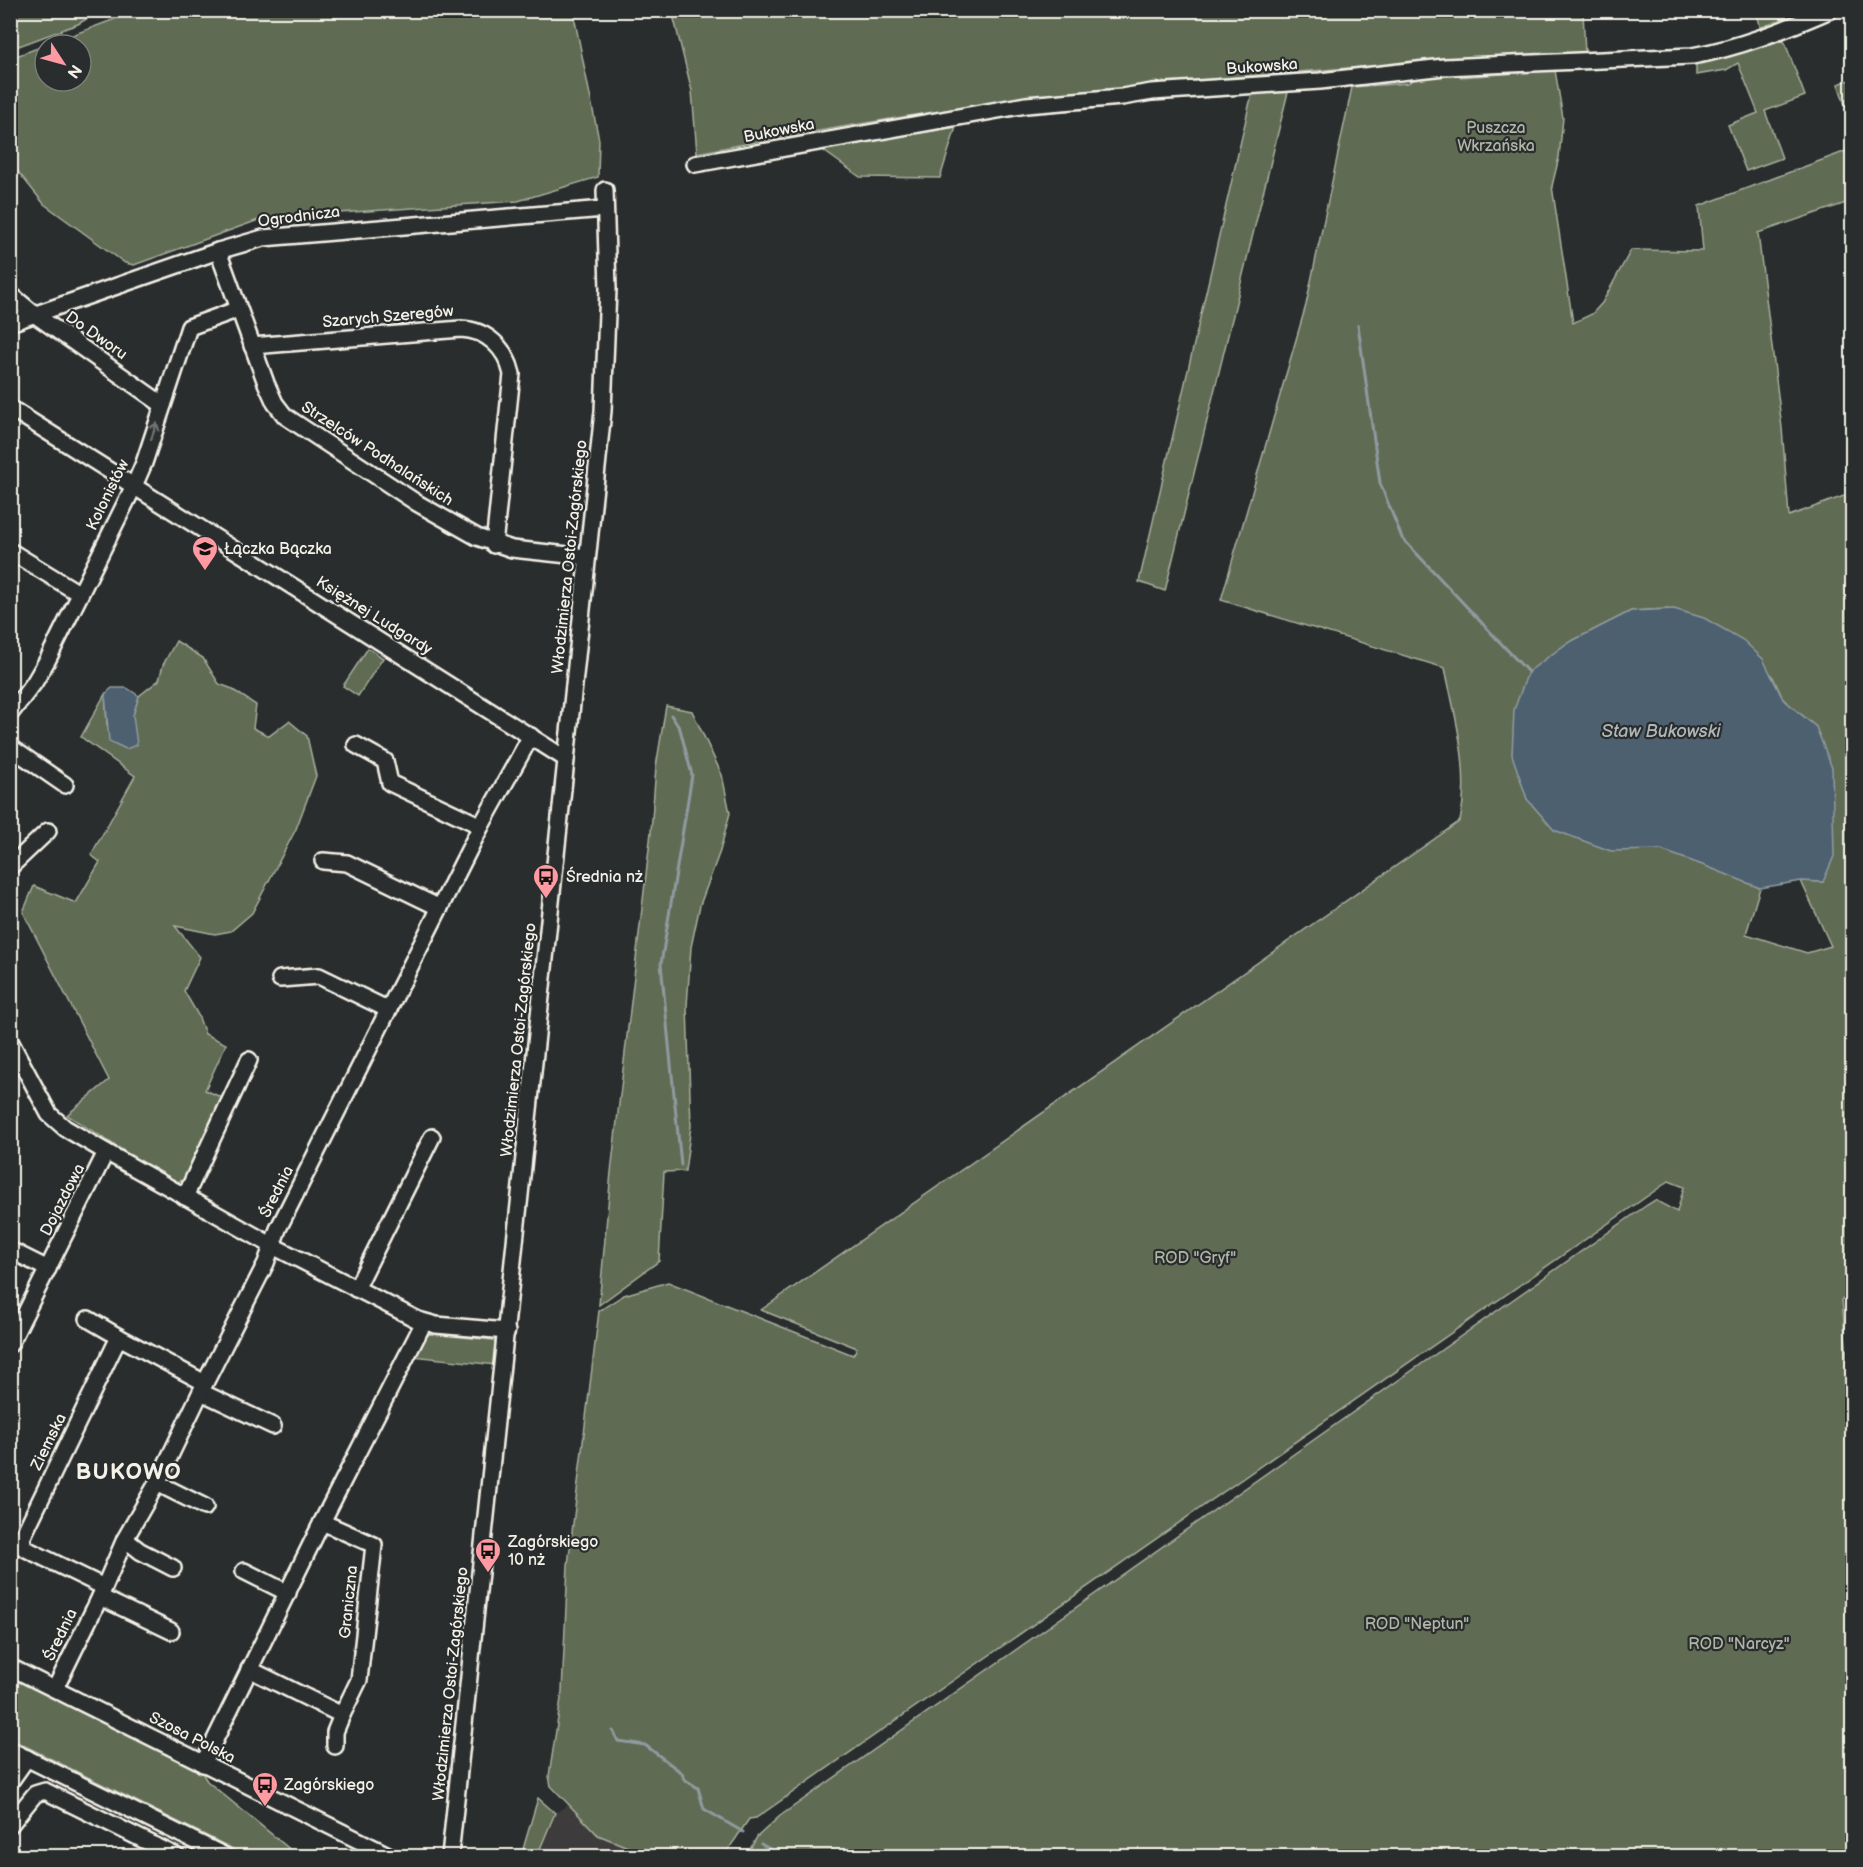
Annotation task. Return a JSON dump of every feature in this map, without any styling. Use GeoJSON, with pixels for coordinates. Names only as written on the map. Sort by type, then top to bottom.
{"type":"FeatureCollection","features":[{"type":"Feature","properties":{"kind":"street","name":"Bukowska"},"geometry":{"type":"LineString","coordinates":[[695,164],[1026,105],[1320,81],[1444,68],[1692,56],[1715,52],[1760,38],[1830,10]]}},
{"type":"Feature","properties":{"kind":"street","name":"Włodzimierza Ostoi-Zagórskiego"},"geometry":{"type":"LineString","coordinates":[[450,1857],[606,371],[608,289],[605,190]]}},
{"type":"Feature","properties":{"kind":"street","name":"Ogrodnicza"},"geometry":{"type":"LineString","coordinates":[[10,323],[218,250],[278,235],[604,209]]}},
{"type":"Feature","properties":{"kind":"street","name":"Strzelców Podhalańskich"},"geometry":{"type":"LineString","coordinates":[[218,250],[275,403],[285,416],[417,503],[468,532],[494,544],[528,552],[587,557]]}},
{"type":"Feature","properties":{"kind":"street","name":"Do Dworu"},"geometry":{"type":"LineString","coordinates":[[10,294],[34,314],[163,405]]}},
{"type":"Feature","properties":{"kind":"street","name":"Kolonistów"},"geometry":{"type":"LineString","coordinates":[[10,714],[16,697],[44,666],[134,486],[144,463],[189,327],[239,309]]}},
{"type":"Feature","properties":{"kind":"street","name":"Szarych Szeregów"},"geometry":{"type":"LineString","coordinates":[[252,346],[461,329],[477,331],[490,338],[504,353],[512,374],[494,544]]}},
{"type":"Feature","properties":{"kind":"street","name":"Księżnej Ludgardy"},"geometry":{"type":"LineString","coordinates":[[10,408],[566,759]]}},
{"type":"Feature","properties":{"kind":"street"},"geometry":{"type":"LineString","coordinates":[[10,551],[80,594]]}},
{"type":"Feature","properties":{"kind":"street","name":"Średnia"},"geometry":{"type":"LineString","coordinates":[[55,1689],[125,1539],[157,1483],[266,1263],[278,1229],[481,826],[531,736]]}},
{"type":"Feature","properties":{"kind":"street"},"geometry":{"type":"LineString","coordinates":[[356,745],[385,761],[390,783],[481,826]]}},
{"type":"Feature","properties":{"kind":"street"},"geometry":{"type":"LineString","coordinates":[[10,747],[65,785]]}},
{"type":"Feature","properties":{"kind":"street"},"geometry":{"type":"LineString","coordinates":[[10,867],[48,831]]}},
{"type":"Feature","properties":{"kind":"street"},"geometry":{"type":"LineString","coordinates":[[322,861],[347,863],[440,908]]}},
{"type":"Feature","properties":{"kind":"street"},"geometry":{"type":"LineString","coordinates":[[280,979],[319,976],[389,1010]]}},
{"type":"Feature","properties":{"kind":"street"},"geometry":{"type":"LineString","coordinates":[[10,1041],[49,1114],[65,1128],[106,1152]]}},
{"type":"Feature","properties":{"kind":"street"},"geometry":{"type":"LineString","coordinates":[[185,1197],[249,1060]]}},
{"type":"Feature","properties":{"kind":"street"},"geometry":{"type":"LineString","coordinates":[[356,1288],[432,1137]]}},
{"type":"Feature","properties":{"kind":"street","name":"Dojazdowa"},"geometry":{"type":"LineString","coordinates":[[10,1344],[106,1152],[273,1246],[424,1322],[436,1325],[507,1330]]}},
{"type":"Feature","properties":{"kind":"street"},"geometry":{"type":"LineString","coordinates":[[10,1250],[48,1269]]}},
{"type":"Feature","properties":{"kind":"street"},"geometry":{"type":"LineString","coordinates":[[88,1319],[273,1426]]}},
{"type":"Feature","properties":{"kind":"street"},"geometry":{"type":"LineString","coordinates":[[203,1764],[424,1322]]}},
{"type":"Feature","properties":{"kind":"street","name":"Ziemska"},"geometry":{"type":"LineString","coordinates":[[102,1592],[24,1548],[22,1538],[119,1337]]}},
{"type":"Feature","properties":{"kind":"street"},"geometry":{"type":"LineString","coordinates":[[157,1483],[205,1507]]}},
{"type":"Feature","properties":{"kind":"street","name":"Graniczna"},"geometry":{"type":"LineString","coordinates":[[322,1522],[374,1545],[359,1680],[335,1732],[335,1746]]}},
{"type":"Feature","properties":{"kind":"street"},"geometry":{"type":"LineString","coordinates":[[125,1539],[140,1551],[173,1568]]}},
{"type":"Feature","properties":{"kind":"street"},"geometry":{"type":"LineString","coordinates":[[244,1571],[288,1593]]}},
{"type":"Feature","properties":{"kind":"street","name":"Średnia"},"geometry":{"type":"LineString","coordinates":[[102,1592],[171,1631]]}},
{"type":"Feature","properties":{"kind":"street","name":"Szosa Polska"},"geometry":{"type":"LineString","coordinates":[[10,1668],[390,1857]]}},
{"type":"Feature","properties":{"kind":"street"},"geometry":{"type":"LineString","coordinates":[[249,1669],[342,1715]]}},
{"type":"Feature","properties":{"kind":"street"},"geometry":{"type":"LineString","coordinates":[[10,1750],[225,1857]]}},
{"type":"Feature","properties":{"kind":"street"},"geometry":{"type":"LineString","coordinates":[[10,1782],[27,1758]]}},
{"type":"Feature","properties":{"kind":"street"},"geometry":{"type":"LineString","coordinates":[[68,1802],[78,1784]]}},
{"type":"Feature","properties":{"kind":"street"},"geometry":{"type":"LineString","coordinates":[[10,1825],[38,1792],[47,1791],[176,1857]]}},
{"type":"Feature","properties":{"kind":"street"},"geometry":{"type":"LineString","coordinates":[[181,1857],[190,1839]]}},
{"type":"Feature","properties":{"kind":"shaded area"},"geometry":{"type":"Polygon","coordinates":[[[569,1804],[598,1835],[650,1856],[537,1856],[555,1813],[569,1804]]]}},
{"type":"Feature","properties":{"kind":"green space"},"geometry":{"type":"Polygon","coordinates":[[[11,10],[100,10],[78,24],[54,33],[33,33],[33,41],[11,49],[11,10]]]}},
{"type":"Feature","properties":{"kind":"green space"},"geometry":{"type":"Polygon","coordinates":[[[139,10],[573,11],[599,140],[598,177],[518,201],[264,218],[134,265],[125,263],[44,204],[11,163],[11,58],[33,50],[33,93],[93,93],[93,33],[78,33],[139,10]]]}},
{"type":"Feature","properties":{"kind":"green space"},"geometry":{"type":"Polygon","coordinates":[[[1756,10],[1809,10],[1809,11],[1761,29],[1756,10]]]}},
{"type":"Feature","properties":{"kind":"green space"},"geometry":{"type":"Polygon","coordinates":[[[672,11],[1583,11],[1585,54],[1503,56],[1452,62],[1461,77],[1555,70],[1563,118],[1559,157],[1552,186],[1573,323],[1592,314],[1602,303],[1631,250],[1703,251],[1699,206],[1849,150],[1852,161],[1852,201],[1758,233],[1782,428],[1789,516],[1852,493],[1852,1294],[1842,1299],[1852,1415],[1852,1836],[1847,1856],[746,1856],[757,1837],[780,1816],[1647,1205],[1655,1200],[1677,1212],[1684,1187],[1669,1181],[756,1818],[749,1819],[724,1856],[650,1856],[598,1835],[551,1786],[549,1776],[562,1692],[568,1565],[599,1311],[624,1295],[668,1282],[853,1355],[857,1348],[761,1310],[1460,821],[1463,802],[1463,763],[1445,668],[1221,600],[1306,305],[1352,87],[1408,83],[1420,76],[1431,62],[1198,80],[1024,99],[865,123],[697,153],[692,91],[672,11]],[[1667,609],[1631,611],[1566,644],[1661,850],[1708,866],[1760,888],[1746,934],[1807,953],[1831,946],[1801,881],[1823,882],[1816,727],[1783,699],[1772,675],[1667,609]]]}},
{"type":"Feature","properties":{"kind":"green space"},"geometry":{"type":"Polygon","coordinates":[[[1784,40],[1805,96],[1765,111],[1782,158],[1746,171],[1728,125],[1758,113],[1738,63],[1726,70],[1696,75],[1696,60],[1784,40]]]}},
{"type":"Feature","properties":{"kind":"green space"},"geometry":{"type":"Polygon","coordinates":[[[1852,79],[1852,125],[1838,84],[1852,79]]]}},
{"type":"Feature","properties":{"kind":"green space"},"geometry":{"type":"Polygon","coordinates":[[[1288,92],[1165,591],[1139,582],[1252,93],[1288,92]]]}},
{"type":"Feature","properties":{"kind":"green space"},"geometry":{"type":"Polygon","coordinates":[[[956,127],[940,178],[860,177],[821,149],[956,127]]]}},
{"type":"Feature","properties":{"kind":"green space"},"geometry":{"type":"Polygon","coordinates":[[[176,641],[203,658],[219,684],[230,688],[256,705],[253,728],[269,736],[289,721],[307,736],[316,776],[296,829],[252,913],[231,931],[215,934],[175,926],[200,957],[184,991],[198,1015],[205,1034],[226,1044],[205,1090],[221,1097],[223,1101],[191,1171],[183,1180],[174,1183],[67,1115],[109,1080],[23,912],[34,886],[76,903],[100,862],[91,855],[135,776],[81,737],[105,694],[107,725],[133,715],[139,696],[159,680],[163,665],[176,641]]]}},
{"type":"Feature","properties":{"kind":"green space"},"geometry":{"type":"Polygon","coordinates":[[[368,648],[383,658],[358,696],[343,686],[368,648]]]}},
{"type":"Feature","properties":{"kind":"green space"},"geometry":{"type":"Polygon","coordinates":[[[666,706],[692,711],[722,775],[730,813],[720,851],[700,905],[691,947],[687,1006],[691,1126],[685,1171],[664,1172],[659,1261],[599,1305],[611,1172],[651,832],[656,767],[666,706]]]}},
{"type":"Feature","properties":{"kind":"green space"},"geometry":{"type":"Polygon","coordinates":[[[430,1334],[493,1340],[497,1345],[496,1365],[412,1356],[424,1337],[430,1334]]]}},
{"type":"Feature","properties":{"kind":"green space"},"geometry":{"type":"Polygon","coordinates":[[[10,1675],[201,1771],[207,1781],[298,1856],[247,1856],[11,1739],[10,1675]]]}},
{"type":"Feature","properties":{"kind":"green space"},"geometry":{"type":"Polygon","coordinates":[[[538,1798],[555,1813],[537,1856],[521,1856],[538,1798]]]}},
{"type":"Feature","properties":{"kind":"water","name":"Staw Bukowski"},"geometry":{"type":"Polygon","coordinates":[[[1674,609],[1704,618],[1743,640],[1763,659],[1783,699],[1816,727],[1832,768],[1834,856],[1823,882],[1801,881],[1760,888],[1661,850],[1611,851],[1554,830],[1527,799],[1512,755],[1514,710],[1528,672],[1566,644],[1631,611],[1674,609]]]}},
{"type":"Feature","properties":{"kind":"water"},"geometry":{"type":"Polygon","coordinates":[[[112,688],[127,688],[139,696],[133,715],[137,745],[126,749],[109,741],[105,694],[112,688]]]}},
{"type":"Feature","properties":{"kind":"waterway"},"geometry":{"type":"LineString","coordinates":[[1358,325],[1380,483],[1402,538],[1528,672]]}},
{"type":"Feature","properties":{"kind":"waterway"},"geometry":{"type":"LineString","coordinates":[[671,715],[680,729],[692,775],[661,964],[681,1165]]}},
{"type":"Feature","properties":{"kind":"waterway"},"geometry":{"type":"LineString","coordinates":[[613,1731],[618,1741],[645,1745],[682,1773],[684,1779],[698,1788],[704,1809],[743,1832]]}},
{"type":"Feature","properties":{"kind":"waterway"},"geometry":{"type":"LineString","coordinates":[[761,1844],[782,1856]]}},
{"type":"Feature","properties":{"kind":"place","name":"Łączka Bączka"},"geometry":{"type":"Point","coordinates":[205,572]}},
{"type":"Feature","properties":{"kind":"place","name":"Średnia nż"},"geometry":{"type":"Point","coordinates":[546,900]}},
{"type":"Feature","properties":{"kind":"place","name":"Zagórskiego 10 nż"},"geometry":{"type":"Point","coordinates":[488,1574]}},
{"type":"Feature","properties":{"kind":"place","name":"Zagórskiego"},"geometry":{"type":"Point","coordinates":[265,1808]}},
{"type":"Feature","properties":{"kind":"district","name":"BUKOWO"},"geometry":{"type":"Point","coordinates":[129,1472]}},
{"type":"Feature","properties":{"kind":"park label","name":"Puszcza Wkrzańska"},"geometry":{"type":"Point","coordinates":[1496,137]}},
{"type":"Feature","properties":{"kind":"park label","name":"ROD \"Gryf\""},"geometry":{"type":"Point","coordinates":[1195,1258]}},
{"type":"Feature","properties":{"kind":"park label","name":"ROD \"Neptun\""},"geometry":{"type":"Point","coordinates":[1417,1624]}},
{"type":"Feature","properties":{"kind":"park label","name":"ROD \"Narcyz\""},"geometry":{"type":"Point","coordinates":[1739,1644]}}]}
